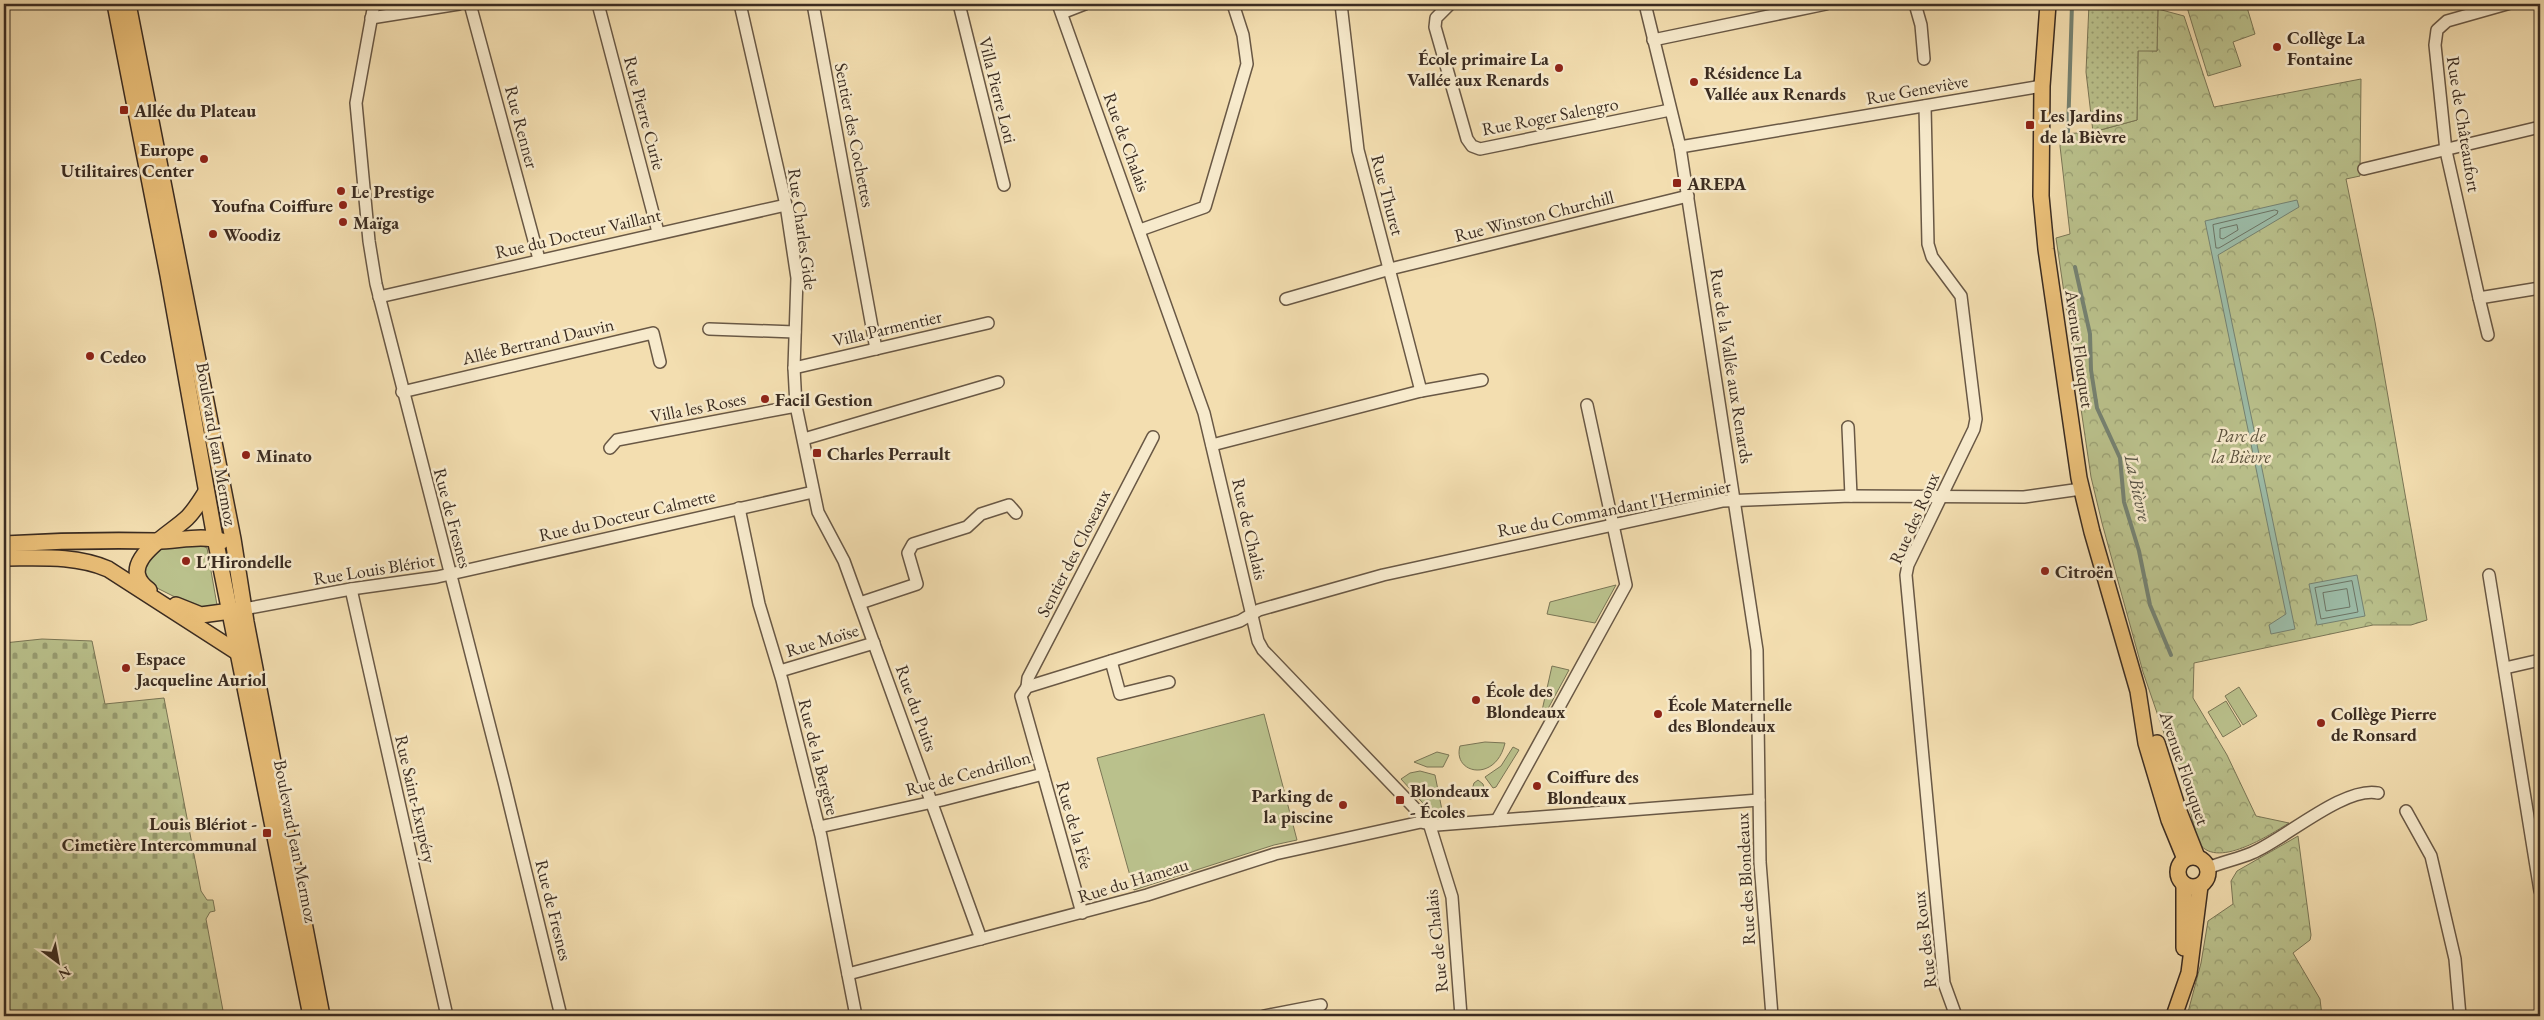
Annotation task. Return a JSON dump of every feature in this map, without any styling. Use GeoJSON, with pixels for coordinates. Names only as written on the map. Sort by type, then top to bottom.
{"type":"FeatureCollection","features":[{"type":"Feature","properties":{"kind":"main road"},"geometry":{"type":"LineString","coordinates":[[115,4],[143,116]]}},
{"type":"Feature","properties":{"kind":"main road"},"geometry":{"type":"LineString","coordinates":[[128,4],[143,116]]}},
{"type":"Feature","properties":{"kind":"main road","name":"Avenue Flouquet"},"geometry":{"type":"LineString","coordinates":[[2048,4],[2042,86],[2041,196],[2046,249],[2081,488],[2138,691],[2151,722],[2191,858],[2204,861],[2208,868]]}},
{"type":"Feature","properties":{"kind":"main road","name":"Boulevard Jean Mermoz"},"geometry":{"type":"LineString","coordinates":[[143,116],[168,275],[215,538],[237,610],[322,1016]]}},
{"type":"Feature","properties":{"kind":"main road","name":"Boulevard Jean Mermoz"},"geometry":{"type":"LineString","coordinates":[[143,116],[233,539],[240,654],[311,1016]]}},
{"type":"Feature","properties":{"kind":"main road"},"geometry":{"type":"LineString","coordinates":[[206,492],[186,518],[140,559],[136,570],[138,579],[143,586],[165,600],[201,615],[237,610]]}},
{"type":"Feature","properties":{"kind":"main road"},"geometry":{"type":"LineString","coordinates":[[4,544],[93,539],[158,541],[215,538],[225,542],[235,563]]}},
{"type":"Feature","properties":{"kind":"main road"},"geometry":{"type":"LineString","coordinates":[[4,558],[78,559],[93,562],[108,569],[149,598],[240,654]]}},
{"type":"Feature","properties":{"kind":"main road"},"geometry":{"type":"LineString","coordinates":[[149,598],[165,600],[177,615]]}},
{"type":"Feature","properties":{"kind":"main road"},"geometry":{"type":"LineString","coordinates":[[2191,858],[2178,869],[2179,878],[2184,884],[2192,887],[2200,886]]}},
{"type":"Feature","properties":{"kind":"main road"},"geometry":{"type":"LineString","coordinates":[[2174,1016],[2189,973],[2200,886],[2208,877],[2208,868]]}},
{"type":"Feature","properties":{"kind":"main road"},"geometry":{"type":"LineString","coordinates":[[2174,1016],[2184,951],[2184,884]]}},
{"type":"Feature","properties":{"kind":"street","name":"Rue de Fresnes"},"geometry":{"type":"LineString","coordinates":[[374,4],[356,103],[369,242],[379,297],[561,1016]]}},
{"type":"Feature","properties":{"kind":"street"},"geometry":{"type":"LineString","coordinates":[[371,20],[429,6],[459,4]]}},
{"type":"Feature","properties":{"kind":"street","name":"Rue Renner"},"geometry":{"type":"LineString","coordinates":[[470,4],[539,259]]}},
{"type":"Feature","properties":{"kind":"street","name":"Rue Pierre Curie"},"geometry":{"type":"LineString","coordinates":[[598,4],[658,232]]}},
{"type":"Feature","properties":{"kind":"street","name":"Rue Charles Gide"},"geometry":{"type":"LineString","coordinates":[[740,4],[786,205],[796,278],[794,368],[796,406],[813,492]]}},
{"type":"Feature","properties":{"kind":"street","name":"Sentier des Cochettes"},"geometry":{"type":"LineString","coordinates":[[813,4],[864,273],[876,349]]}},
{"type":"Feature","properties":{"kind":"street","name":"Villa Pierre Loti"},"geometry":{"type":"LineString","coordinates":[[959,4],[1004,185]]}},
{"type":"Feature","properties":{"kind":"street"},"geometry":{"type":"LineString","coordinates":[[1060,8],[1085,4]]}},
{"type":"Feature","properties":{"kind":"street"},"geometry":{"type":"LineString","coordinates":[[1140,230],[1205,207],[1248,64],[1243,35],[1234,4]]}},
{"type":"Feature","properties":{"kind":"street","name":"Rue Thuret"},"geometry":{"type":"LineString","coordinates":[[1341,4],[1358,150],[1421,391]]}},
{"type":"Feature","properties":{"kind":"street","name":"Rue Roger Salengro"},"geometry":{"type":"LineString","coordinates":[[1450,4],[1436,18],[1434,27],[1467,139],[1472,146],[1480,149],[1670,110]]}},
{"type":"Feature","properties":{"kind":"street","name":"Rue de la Vallée aux Renards"},"geometry":{"type":"LineString","coordinates":[[1645,4],[1680,147],[1757,650],[1759,800]]}},
{"type":"Feature","properties":{"kind":"street"},"geometry":{"type":"LineString","coordinates":[[1654,40],[1826,4]]}},
{"type":"Feature","properties":{"kind":"street"},"geometry":{"type":"LineString","coordinates":[[1915,4],[1921,25],[1924,59]]}},
{"type":"Feature","properties":{"kind":"street","name":"Rue de Châteaufort"},"geometry":{"type":"LineString","coordinates":[[2488,335],[2446,149],[2434,45],[2437,30],[2447,21],[2507,4]]}},
{"type":"Feature","properties":{"kind":"street","name":"Rue de Chalais"},"geometry":{"type":"LineString","coordinates":[[1060,8],[1204,414],[1258,641],[1263,650],[1429,824],[1452,897],[1461,1016]]}},
{"type":"Feature","properties":{"kind":"street","name":"Rue Geneviève"},"geometry":{"type":"LineString","coordinates":[[1680,147],[2042,86]]}},
{"type":"Feature","properties":{"kind":"street","name":"Rue des Roux"},"geometry":{"type":"LineString","coordinates":[[1925,106],[1928,244],[1932,257],[1961,296],[1976,419],[1974,429],[1908,565],[1906,575],[1944,983],[1956,1016]]}},
{"type":"Feature","properties":{"kind":"street"},"geometry":{"type":"LineString","coordinates":[[2364,169],[2540,127]]}},
{"type":"Feature","properties":{"kind":"street","name":"Rue Winston Churchill"},"geometry":{"type":"LineString","coordinates":[[1286,299],[1390,270],[1688,196]]}},
{"type":"Feature","properties":{"kind":"street","name":"Rue du Docteur Vaillant"},"geometry":{"type":"LineString","coordinates":[[379,297],[658,232],[786,205]]}},
{"type":"Feature","properties":{"kind":"street"},"geometry":{"type":"LineString","coordinates":[[2479,298],[2540,288]]}},
{"type":"Feature","properties":{"kind":"street","name":"Villa Parmentier"},"geometry":{"type":"LineString","coordinates":[[794,368],[988,322]]}},
{"type":"Feature","properties":{"kind":"street"},"geometry":{"type":"LineString","coordinates":[[709,329],[795,332]]}},
{"type":"Feature","properties":{"kind":"street","name":"Allée Bertrand Dauvin"},"geometry":{"type":"LineString","coordinates":[[402,392],[653,333],[660,362]]}},
{"type":"Feature","properties":{"kind":"street"},"geometry":{"type":"LineString","coordinates":[[1212,445],[1421,391],[1482,380]]}},
{"type":"Feature","properties":{"kind":"street"},"geometry":{"type":"LineString","coordinates":[[804,440],[998,382]]}},
{"type":"Feature","properties":{"kind":"street"},"geometry":{"type":"LineString","coordinates":[[1497,820],[1626,585],[1587,405]]}},
{"type":"Feature","properties":{"kind":"street","name":"Villa les Roses"},"geometry":{"type":"LineString","coordinates":[[610,448],[617,440],[796,406]]}},
{"type":"Feature","properties":{"kind":"street"},"geometry":{"type":"LineString","coordinates":[[1848,427],[1851,496]]}},
{"type":"Feature","properties":{"kind":"street","name":"Sentier des Closeaux"},"geometry":{"type":"LineString","coordinates":[[1027,687],[1028,678],[1153,437]]}},
{"type":"Feature","properties":{"kind":"street","name":"Rue du Commandant l'Herminier"},"geometry":{"type":"LineString","coordinates":[[1252,614],[1259,610],[1383,574],[1735,500],[1851,496],[2024,497],[2081,488]]}},
{"type":"Feature","properties":{"kind":"street","name":"Rue du Docteur Calmette"},"geometry":{"type":"LineString","coordinates":[[450,574],[813,492]]}},
{"type":"Feature","properties":{"kind":"street","name":"Rue du Puits"},"geometry":{"type":"LineString","coordinates":[[813,492],[818,512],[844,561],[860,603],[981,939]]}},
{"type":"Feature","properties":{"kind":"street"},"geometry":{"type":"LineString","coordinates":[[860,603],[917,584],[908,553],[913,544],[967,527],[981,514],[1009,505],[1016,513]]}},
{"type":"Feature","properties":{"kind":"street","name":"Rue de la Bergère"},"geometry":{"type":"LineString","coordinates":[[739,508],[759,604],[780,671],[819,827],[856,1016]]}},
{"type":"Feature","properties":{"kind":"street","name":"Rue Louis Blériot"},"geometry":{"type":"LineString","coordinates":[[237,610],[450,574]]}},
{"type":"Feature","properties":{"kind":"street"},"geometry":{"type":"LineString","coordinates":[[2489,575],[2536,845],[2540,891]]}},
{"type":"Feature","properties":{"kind":"street","name":"Rue Saint-Exupéry"},"geometry":{"type":"LineString","coordinates":[[351,590],[447,1016]]}},
{"type":"Feature","properties":{"kind":"street"},"geometry":{"type":"LineString","coordinates":[[1027,687],[1240,621],[1252,614]]}},
{"type":"Feature","properties":{"kind":"street","name":"Rue Moïse"},"geometry":{"type":"LineString","coordinates":[[780,671],[874,643]]}},
{"type":"Feature","properties":{"kind":"street"},"geometry":{"type":"LineString","coordinates":[[2505,668],[2540,660]]}},
{"type":"Feature","properties":{"kind":"street"},"geometry":{"type":"LineString","coordinates":[[1111,661],[1120,694],[1169,682]]}},
{"type":"Feature","properties":{"kind":"street","name":"Rue de Cendrillon"},"geometry":{"type":"LineString","coordinates":[[819,827],[933,802],[1043,774],[1021,696],[1027,687]]}},
{"type":"Feature","properties":{"kind":"street","name":"Rue de la Fée"},"geometry":{"type":"LineString","coordinates":[[1043,774],[1082,913]]}},
{"type":"Feature","properties":{"kind":"street"},"geometry":{"type":"LineString","coordinates":[[2208,868],[2252,853],[2345,798],[2369,791],[2378,793]]}},
{"type":"Feature","properties":{"kind":"street","name":"Rue des Blondeaux"},"geometry":{"type":"LineString","coordinates":[[1429,824],[1437,825],[1759,800],[1760,862],[1772,1016]]}},
{"type":"Feature","properties":{"kind":"street"},"geometry":{"type":"LineString","coordinates":[[2406,811],[2431,856],[2455,960],[2460,1016]]}},
{"type":"Feature","properties":{"kind":"street","name":"Rue du Hameau"},"geometry":{"type":"LineString","coordinates":[[848,974],[1147,895],[1274,854],[1420,822],[1429,824]]}},
{"type":"Feature","properties":{"kind":"street"},"geometry":{"type":"LineString","coordinates":[[1264,1016],[1321,1005]]}},
{"type":"Feature","properties":{"kind":"green space"},"geometry":{"type":"Polygon","coordinates":[[[2089,4],[2158,4],[2157,51],[2138,51],[2137,120],[2093,132],[2086,72],[2089,4]]]}},
{"type":"Feature","properties":{"kind":"green space"},"geometry":{"type":"Polygon","coordinates":[[[2186,4],[2246,4],[2255,34],[2233,42],[2241,66],[2208,76],[2186,4]]]}},
{"type":"Feature","properties":{"kind":"green space","name":"Parc de la Bièvre"},"geometry":{"type":"Polygon","coordinates":[[[2158,9],[2184,16],[2214,107],[2361,79],[2360,176],[2346,179],[2375,322],[2427,620],[2411,625],[2373,625],[2194,663],[2193,698],[2227,755],[2256,816],[2289,823],[2243,848],[2216,853],[2206,850],[2198,841],[2176,757],[2167,742],[2143,672],[2102,523],[2091,477],[2056,238],[2070,234],[2060,146],[2062,134],[2093,132],[2137,120],[2138,50],[2157,51],[2158,9]]]}},
{"type":"Feature","properties":{"kind":"green space"},"geometry":{"type":"Polygon","coordinates":[[[201,545],[207,548],[217,605],[199,609],[151,585],[143,577],[151,557],[163,548],[201,545]]]}},
{"type":"Feature","properties":{"kind":"green space"},"geometry":{"type":"Polygon","coordinates":[[[1616,585],[1595,623],[1547,614],[1550,602],[1616,585]]]}},
{"type":"Feature","properties":{"kind":"green space"},"geometry":{"type":"Polygon","coordinates":[[[42,639],[92,641],[105,704],[164,698],[201,891],[207,900],[213,900],[215,911],[210,912],[206,919],[224,1016],[4,1016],[4,643],[42,639]]]}},
{"type":"Feature","properties":{"kind":"green space"},"geometry":{"type":"Polygon","coordinates":[[[1552,666],[1569,670],[1544,716],[1541,715],[1552,666]]]}},
{"type":"Feature","properties":{"kind":"green space"},"geometry":{"type":"Polygon","coordinates":[[[2239,687],[2257,716],[2243,725],[2225,696],[2239,687]]]}},
{"type":"Feature","properties":{"kind":"green space"},"geometry":{"type":"Polygon","coordinates":[[[2226,701],[2241,726],[2223,737],[2208,712],[2226,701]]]}},
{"type":"Feature","properties":{"kind":"green space"},"geometry":{"type":"Polygon","coordinates":[[[1264,714],[1297,840],[1274,845],[1134,890],[1097,758],[1264,714]]]}},
{"type":"Feature","properties":{"kind":"green space"},"geometry":{"type":"Polygon","coordinates":[[[1485,742],[1505,743],[1500,756],[1493,764],[1485,769],[1476,770],[1468,768],[1462,763],[1459,756],[1460,746],[1485,742]]]}},
{"type":"Feature","properties":{"kind":"green space"},"geometry":{"type":"Polygon","coordinates":[[[1513,747],[1519,750],[1496,787],[1493,788],[1485,777],[1501,766],[1513,747]]]}},
{"type":"Feature","properties":{"kind":"green space"},"geometry":{"type":"Polygon","coordinates":[[[1437,752],[1449,755],[1443,767],[1427,767],[1414,762],[1437,752]]]}},
{"type":"Feature","properties":{"kind":"green space"},"geometry":{"type":"Polygon","coordinates":[[[1420,771],[1435,775],[1442,810],[1431,812],[1401,779],[1410,773],[1420,771]]]}},
{"type":"Feature","properties":{"kind":"green space"},"geometry":{"type":"Polygon","coordinates":[[[1478,780],[1483,784],[1486,796],[1469,799],[1474,783],[1478,780]]]}},
{"type":"Feature","properties":{"kind":"green space"},"geometry":{"type":"Polygon","coordinates":[[[2298,836],[2311,935],[2310,940],[2293,953],[2320,999],[2322,1016],[2187,1016],[2201,963],[2208,921],[2233,904],[2231,881],[2237,871],[2298,836]]]}},
{"type":"Feature","properties":{"kind":"water"},"geometry":{"type":"Polygon","coordinates":[[[2297,200],[2299,207],[2218,255],[2295,629],[2271,634],[2269,625],[2286,614],[2205,221],[2297,200]]]}},
{"type":"Feature","properties":{"kind":"water"},"geometry":{"type":"Polygon","coordinates":[[[2357,575],[2365,616],[2317,625],[2309,584],[2357,575]]]}},
{"type":"Feature","properties":{"kind":"waterway","name":"La Bièvre"},"geometry":{"type":"LineString","coordinates":[[2068,132],[2072,4]]}},
{"type":"Feature","properties":{"kind":"waterway","name":"La Bièvre"},"geometry":{"type":"LineString","coordinates":[[2075,267],[2090,334],[2091,370],[2097,408],[2120,458],[2124,502],[2139,551],[2150,605],[2171,655]]}},
{"type":"Feature","properties":{"kind":"place","name":"Collège La Fontaine"},"geometry":{"type":"Point","coordinates":[2277,47]}},
{"type":"Feature","properties":{"kind":"place","name":"École primaire La Vallée aux Renards"},"geometry":{"type":"Point","coordinates":[1559,68]}},
{"type":"Feature","properties":{"kind":"place","name":"Résidence La Vallée aux Renards"},"geometry":{"type":"Point","coordinates":[1694,82]}},
{"type":"Feature","properties":{"kind":"place","name":"Allée du Plateau"},"geometry":{"type":"Point","coordinates":[124,110]}},
{"type":"Feature","properties":{"kind":"place","name":"Les Jardins de la Bièvre"},"geometry":{"type":"Point","coordinates":[2030,125]}},
{"type":"Feature","properties":{"kind":"place","name":"Europe Utilitaires Center"},"geometry":{"type":"Point","coordinates":[204,159]}},
{"type":"Feature","properties":{"kind":"place","name":"AREPA"},"geometry":{"type":"Point","coordinates":[1677,183]}},
{"type":"Feature","properties":{"kind":"place","name":"Le Prestige"},"geometry":{"type":"Point","coordinates":[341,191]}},
{"type":"Feature","properties":{"kind":"place","name":"Youfna Coiffure"},"geometry":{"type":"Point","coordinates":[343,205]}},
{"type":"Feature","properties":{"kind":"place","name":"Maïga"},"geometry":{"type":"Point","coordinates":[343,222]}},
{"type":"Feature","properties":{"kind":"place","name":"Woodiz"},"geometry":{"type":"Point","coordinates":[213,234]}},
{"type":"Feature","properties":{"kind":"place","name":"Cedeo"},"geometry":{"type":"Point","coordinates":[90,356]}},
{"type":"Feature","properties":{"kind":"place","name":"Facil Gestion"},"geometry":{"type":"Point","coordinates":[765,399]}},
{"type":"Feature","properties":{"kind":"place","name":"Charles Perrault"},"geometry":{"type":"Point","coordinates":[817,453]}},
{"type":"Feature","properties":{"kind":"place","name":"Minato"},"geometry":{"type":"Point","coordinates":[246,455]}},
{"type":"Feature","properties":{"kind":"place","name":"L'Hirondelle"},"geometry":{"type":"Point","coordinates":[186,561]}},
{"type":"Feature","properties":{"kind":"place","name":"Citroën"},"geometry":{"type":"Point","coordinates":[2045,571]}},
{"type":"Feature","properties":{"kind":"place","name":"Espace Jacqueline Auriol"},"geometry":{"type":"Point","coordinates":[126,668]}},
{"type":"Feature","properties":{"kind":"place","name":"École des Blondeaux"},"geometry":{"type":"Point","coordinates":[1476,700]}},
{"type":"Feature","properties":{"kind":"place","name":"École Maternelle des Blondeaux"},"geometry":{"type":"Point","coordinates":[1658,714]}},
{"type":"Feature","properties":{"kind":"place","name":"Collège Pierre de Ronsard"},"geometry":{"type":"Point","coordinates":[2321,723]}},
{"type":"Feature","properties":{"kind":"place","name":"Coiffure des Blondeaux"},"geometry":{"type":"Point","coordinates":[1537,786]}},
{"type":"Feature","properties":{"kind":"place","name":"Blondeaux - Écoles"},"geometry":{"type":"Point","coordinates":[1400,800]}},
{"type":"Feature","properties":{"kind":"place","name":"Parking de la piscine"},"geometry":{"type":"Point","coordinates":[1343,805]}},
{"type":"Feature","properties":{"kind":"place","name":"Louis Blériot - Cimetière Intercommunal"},"geometry":{"type":"Point","coordinates":[267,833]}}]}
